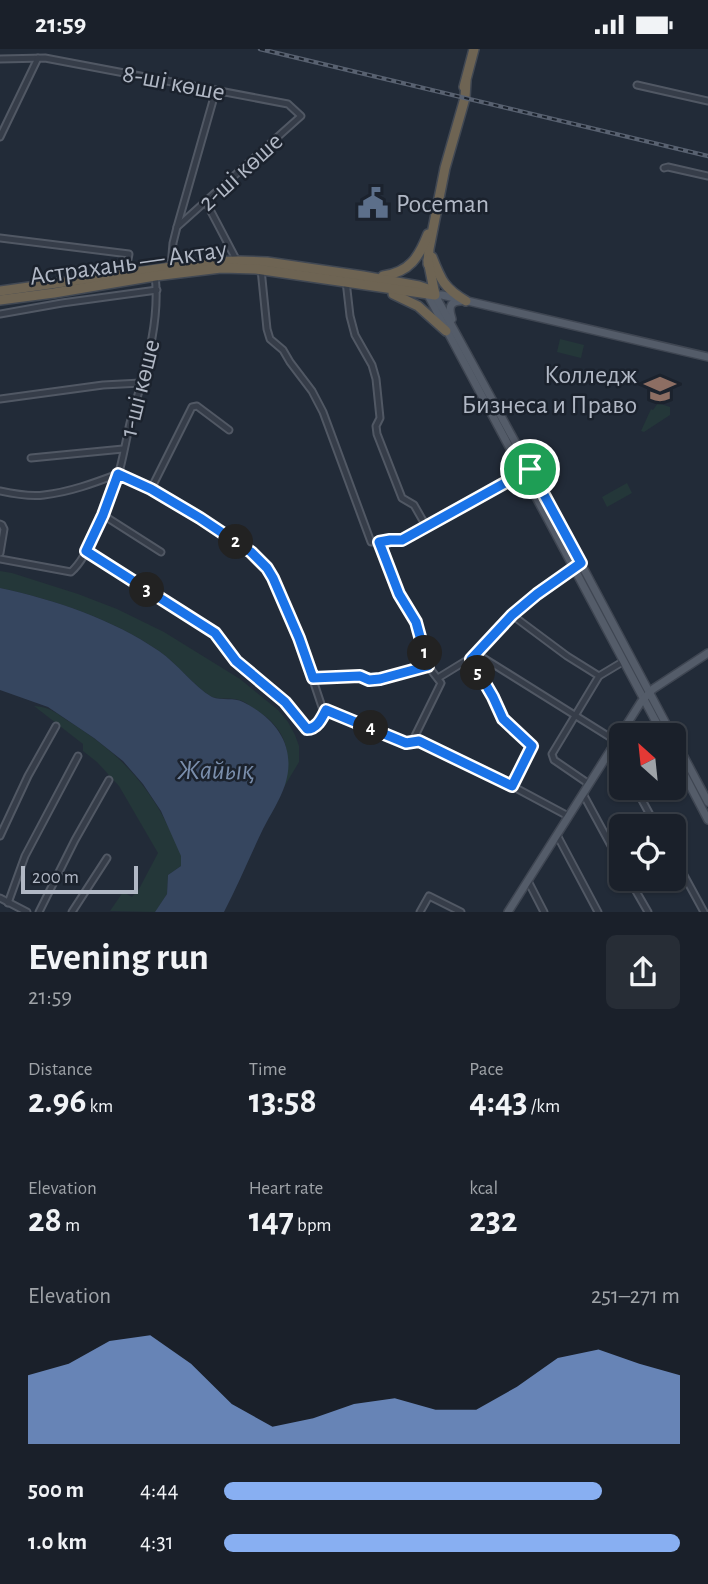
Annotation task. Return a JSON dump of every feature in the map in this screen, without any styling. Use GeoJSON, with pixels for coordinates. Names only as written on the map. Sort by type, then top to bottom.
{"type":"FeatureCollection","features":[{"type":"Feature","properties":{"kind":"highway"},"geometry":{"type":"LineString","coordinates":[[433,293],[429,249],[445,168],[465,98],[474,49]]}},
{"type":"Feature","properties":{"kind":"highway"},"geometry":{"type":"LineString","coordinates":[[362,280],[385,277],[409,266],[419,256],[435,219]]}},
{"type":"Feature","properties":{"kind":"highway"},"geometry":{"type":"LineString","coordinates":[[429,249],[444,284],[466,301]]}},
{"type":"Feature","properties":{"kind":"highway","name":"Астрахань — Актау"},"geometry":{"type":"LineString","coordinates":[[155,273],[171,267],[209,262],[267,262],[433,293]]}},
{"type":"Feature","properties":{"kind":"highway","name":"Астрахань — Актау"},"geometry":{"type":"LineString","coordinates":[[0,300],[155,273],[221,268],[261,269],[346,281],[362,280]]}},
{"type":"Feature","properties":{"kind":"highway","name":"Астрахань — Актау"},"geometry":{"type":"LineString","coordinates":[[0,291],[124,278]]}},
{"type":"Feature","properties":{"kind":"highway"},"geometry":{"type":"LineString","coordinates":[[362,280],[405,298],[449,329]]}},
{"type":"Feature","properties":{"kind":"main road"},"geometry":{"type":"LineString","coordinates":[[433,293],[708,357]]}},
{"type":"Feature","properties":{"kind":"main road"},"geometry":{"type":"LineString","coordinates":[[433,293],[449,329],[646,696],[664,723]]}},
{"type":"Feature","properties":{"kind":"main road"},"geometry":{"type":"LineString","coordinates":[[449,329],[450,305],[456,301],[466,301]]}},
{"type":"Feature","properties":{"kind":"main road"},"geometry":{"type":"LineString","coordinates":[[578,566],[624,661],[638,679],[650,683],[665,682]]}},
{"type":"Feature","properties":{"kind":"main road"},"geometry":{"type":"LineString","coordinates":[[628,723],[646,696],[708,653]]}},
{"type":"Feature","properties":{"kind":"main road"},"geometry":{"type":"LineString","coordinates":[[636,710],[638,679]]}},
{"type":"Feature","properties":{"kind":"main road"},"geometry":{"type":"LineString","coordinates":[[659,723],[654,709],[665,682]]}},
{"type":"Feature","properties":{"kind":"main road"},"geometry":{"type":"LineString","coordinates":[[636,710],[643,707],[654,709]]}},
{"type":"Feature","properties":{"kind":"main road"},"geometry":{"type":"LineString","coordinates":[[508,912],[609,752]]}},
{"type":"Feature","properties":{"kind":"main road"},"geometry":{"type":"LineString","coordinates":[[686,763],[706,803],[708,820]]}},
{"type":"Feature","properties":{"kind":"main road"},"geometry":{"type":"LineString","coordinates":[[686,773],[706,803]]}},
{"type":"Feature","properties":{"kind":"street"},"geometry":{"type":"LineString","coordinates":[[0,137],[38,58]]}},
{"type":"Feature","properties":{"kind":"street","name":"8-шi көше"},"geometry":{"type":"LineString","coordinates":[[0,59],[46,58],[216,90],[288,104],[302,116]]}},
{"type":"Feature","properties":{"kind":"street"},"geometry":{"type":"LineString","coordinates":[[637,85],[708,101]]}},
{"type":"Feature","properties":{"kind":"street"},"geometry":{"type":"LineString","coordinates":[[171,267],[177,227],[216,90]]}},
{"type":"Feature","properties":{"kind":"street","name":"2-ші көше"},"geometry":{"type":"LineString","coordinates":[[177,227],[302,116]]}},
{"type":"Feature","properties":{"kind":"street"},"geometry":{"type":"LineString","coordinates":[[664,168],[708,176]]}},
{"type":"Feature","properties":{"kind":"street"},"geometry":{"type":"LineString","coordinates":[[206,202],[237,261]]}},
{"type":"Feature","properties":{"kind":"street"},"geometry":{"type":"LineString","coordinates":[[0,238],[129,254],[124,278]]}},
{"type":"Feature","properties":{"kind":"street"},"geometry":{"type":"LineString","coordinates":[[261,269],[270,339],[283,350],[323,412],[370,541],[402,540],[527,471]]}},
{"type":"Feature","properties":{"kind":"street","name":"1-ші көше"},"geometry":{"type":"LineString","coordinates":[[0,559],[71,572],[86,551],[118,474],[141,383],[155,323],[155,273]]}},
{"type":"Feature","properties":{"kind":"street"},"geometry":{"type":"LineString","coordinates":[[346,281],[355,335],[372,365],[376,379],[380,418],[376,426],[377,434],[402,498],[414,505],[426,526]]}},
{"type":"Feature","properties":{"kind":"street"},"geometry":{"type":"LineString","coordinates":[[0,313],[157,290]]}},
{"type":"Feature","properties":{"kind":"street"},"geometry":{"type":"LineString","coordinates":[[0,399],[103,385],[141,383]]}},
{"type":"Feature","properties":{"kind":"street"},"geometry":{"type":"LineString","coordinates":[[151,489],[192,407],[197,406],[229,430]]}},
{"type":"Feature","properties":{"kind":"street"},"geometry":{"type":"LineString","coordinates":[[31,458],[123,449]]}},
{"type":"Feature","properties":{"kind":"street"},"geometry":{"type":"LineString","coordinates":[[0,491],[43,496],[87,486],[118,474],[151,489],[251,552],[267,568],[299,638],[319,702],[326,710],[406,743],[419,741],[568,816]]}},
{"type":"Feature","properties":{"kind":"street"},"geometry":{"type":"LineString","coordinates":[[103,515],[161,552]]}},
{"type":"Feature","properties":{"kind":"street"},"geometry":{"type":"LineString","coordinates":[[0,524],[4,529],[0,553]]}},
{"type":"Feature","properties":{"kind":"street"},"geometry":{"type":"LineString","coordinates":[[379,542],[399,594],[416,622],[428,666],[441,684],[412,742]]}},
{"type":"Feature","properties":{"kind":"street"},"geometry":{"type":"LineString","coordinates":[[86,551],[215,633],[236,661],[285,702],[304,727],[310,729],[316,726],[326,710]]}},
{"type":"Feature","properties":{"kind":"street"},"geometry":{"type":"LineString","coordinates":[[438,678],[471,659],[512,615],[578,566]]}},
{"type":"Feature","properties":{"kind":"street"},"geometry":{"type":"LineString","coordinates":[[512,615],[599,676]]}},
{"type":"Feature","properties":{"kind":"street"},"geometry":{"type":"LineString","coordinates":[[477,654],[609,740]]}},
{"type":"Feature","properties":{"kind":"street"},"geometry":{"type":"LineString","coordinates":[[471,659],[503,719],[532,746],[512,786]]}},
{"type":"Feature","properties":{"kind":"street"},"geometry":{"type":"LineString","coordinates":[[589,784],[554,760],[552,754],[599,676],[624,661]]}},
{"type":"Feature","properties":{"kind":"street"},"geometry":{"type":"LineString","coordinates":[[313,678],[360,676],[369,680],[380,679],[428,666]]}},
{"type":"Feature","properties":{"kind":"street"},"geometry":{"type":"LineString","coordinates":[[0,836],[57,726]]}},
{"type":"Feature","properties":{"kind":"street"},"geometry":{"type":"LineString","coordinates":[[8,903],[25,856],[78,756]]}},
{"type":"Feature","properties":{"kind":"street"},"geometry":{"type":"LineString","coordinates":[[39,912],[109,780]]}},
{"type":"Feature","properties":{"kind":"street"},"geometry":{"type":"LineString","coordinates":[[583,794],[609,842]]}},
{"type":"Feature","properties":{"kind":"street"},"geometry":{"type":"LineString","coordinates":[[557,835],[598,912]]}},
{"type":"Feature","properties":{"kind":"street"},"geometry":{"type":"LineString","coordinates":[[72,912],[107,858]]}},
{"type":"Feature","properties":{"kind":"street"},"geometry":{"type":"LineString","coordinates":[[686,879],[704,912]]}},
{"type":"Feature","properties":{"kind":"street"},"geometry":{"type":"LineString","coordinates":[[528,881],[544,912]]}},
{"type":"Feature","properties":{"kind":"street"},"geometry":{"type":"LineString","coordinates":[[636,891],[648,912]]}},
{"type":"Feature","properties":{"kind":"street"},"geometry":{"type":"LineString","coordinates":[[420,912],[429,896],[461,912]]}},
{"type":"Feature","properties":{"kind":"street"},"geometry":{"type":"LineString","coordinates":[[0,898],[27,912]]}},
{"type":"Feature","properties":{"kind":"shaded area"},"geometry":{"type":"Polygon","coordinates":[[[560,339],[584,345],[581,358],[557,352],[560,339]]]}},
{"type":"Feature","properties":{"kind":"shaded area"},"geometry":{"type":"Polygon","coordinates":[[[658,403],[670,407],[670,415],[644,432],[641,431],[651,409],[658,403]]]}},
{"type":"Feature","properties":{"kind":"shaded area"},"geometry":{"type":"Polygon","coordinates":[[[627,483],[632,493],[607,507],[602,497],[627,483]]]}},
{"type":"Feature","properties":{"kind":"shaded area"},"geometry":{"type":"Polygon","coordinates":[[[0,571],[78,594],[117,609],[164,632],[240,679],[278,710],[295,735],[299,746],[299,762],[284,787],[288,763],[284,741],[280,732],[264,715],[241,701],[212,697],[159,651],[122,629],[63,605],[0,588],[0,571]]]}},
{"type":"Feature","properties":{"kind":"shaded area"},"geometry":{"type":"Polygon","coordinates":[[[34,706],[55,712],[117,757],[141,783],[161,813],[179,848],[182,861],[181,866],[168,875],[167,894],[155,912],[110,911],[123,892],[132,897],[139,889],[158,853],[119,786],[83,751],[83,744],[34,706]]]}},
{"type":"Feature","properties":{"kind":"water","name":"Жайық"},"geometry":{"type":"Polygon","coordinates":[[[0,588],[63,605],[122,629],[159,651],[212,697],[232,699],[255,709],[266,717],[281,736],[288,758],[285,785],[224,912],[155,912],[167,894],[168,875],[181,866],[181,856],[161,811],[143,784],[123,761],[48,707],[0,690],[0,588]]]}},
{"type":"Feature","properties":{"kind":"railway"},"geometry":{"type":"LineString","coordinates":[[260,49],[708,156]]}},
{"type":"Feature","properties":{"kind":"place","name":"Poceman"},"geometry":{"type":"Point","coordinates":[373,203]}},
{"type":"Feature","properties":{"kind":"place","name":"Колледж Бизнеса и Право"},"geometry":{"type":"Point","coordinates":[660,389]}},
{"type":"Feature","properties":{"kind":"route"},"geometry":{"type":"LineString","coordinates":[[530,469],[581,563],[512,615],[471,659],[503,719],[532,746],[512,786],[419,741],[406,743],[326,710],[313,729],[307,729],[285,702],[236,661],[215,633],[86,551],[118,474],[151,489],[200,518],[251,552],[267,568],[299,638],[313,678],[360,676],[369,680],[380,679],[428,666],[416,622],[399,594],[379,542],[402,540],[530,469]]}}]}
